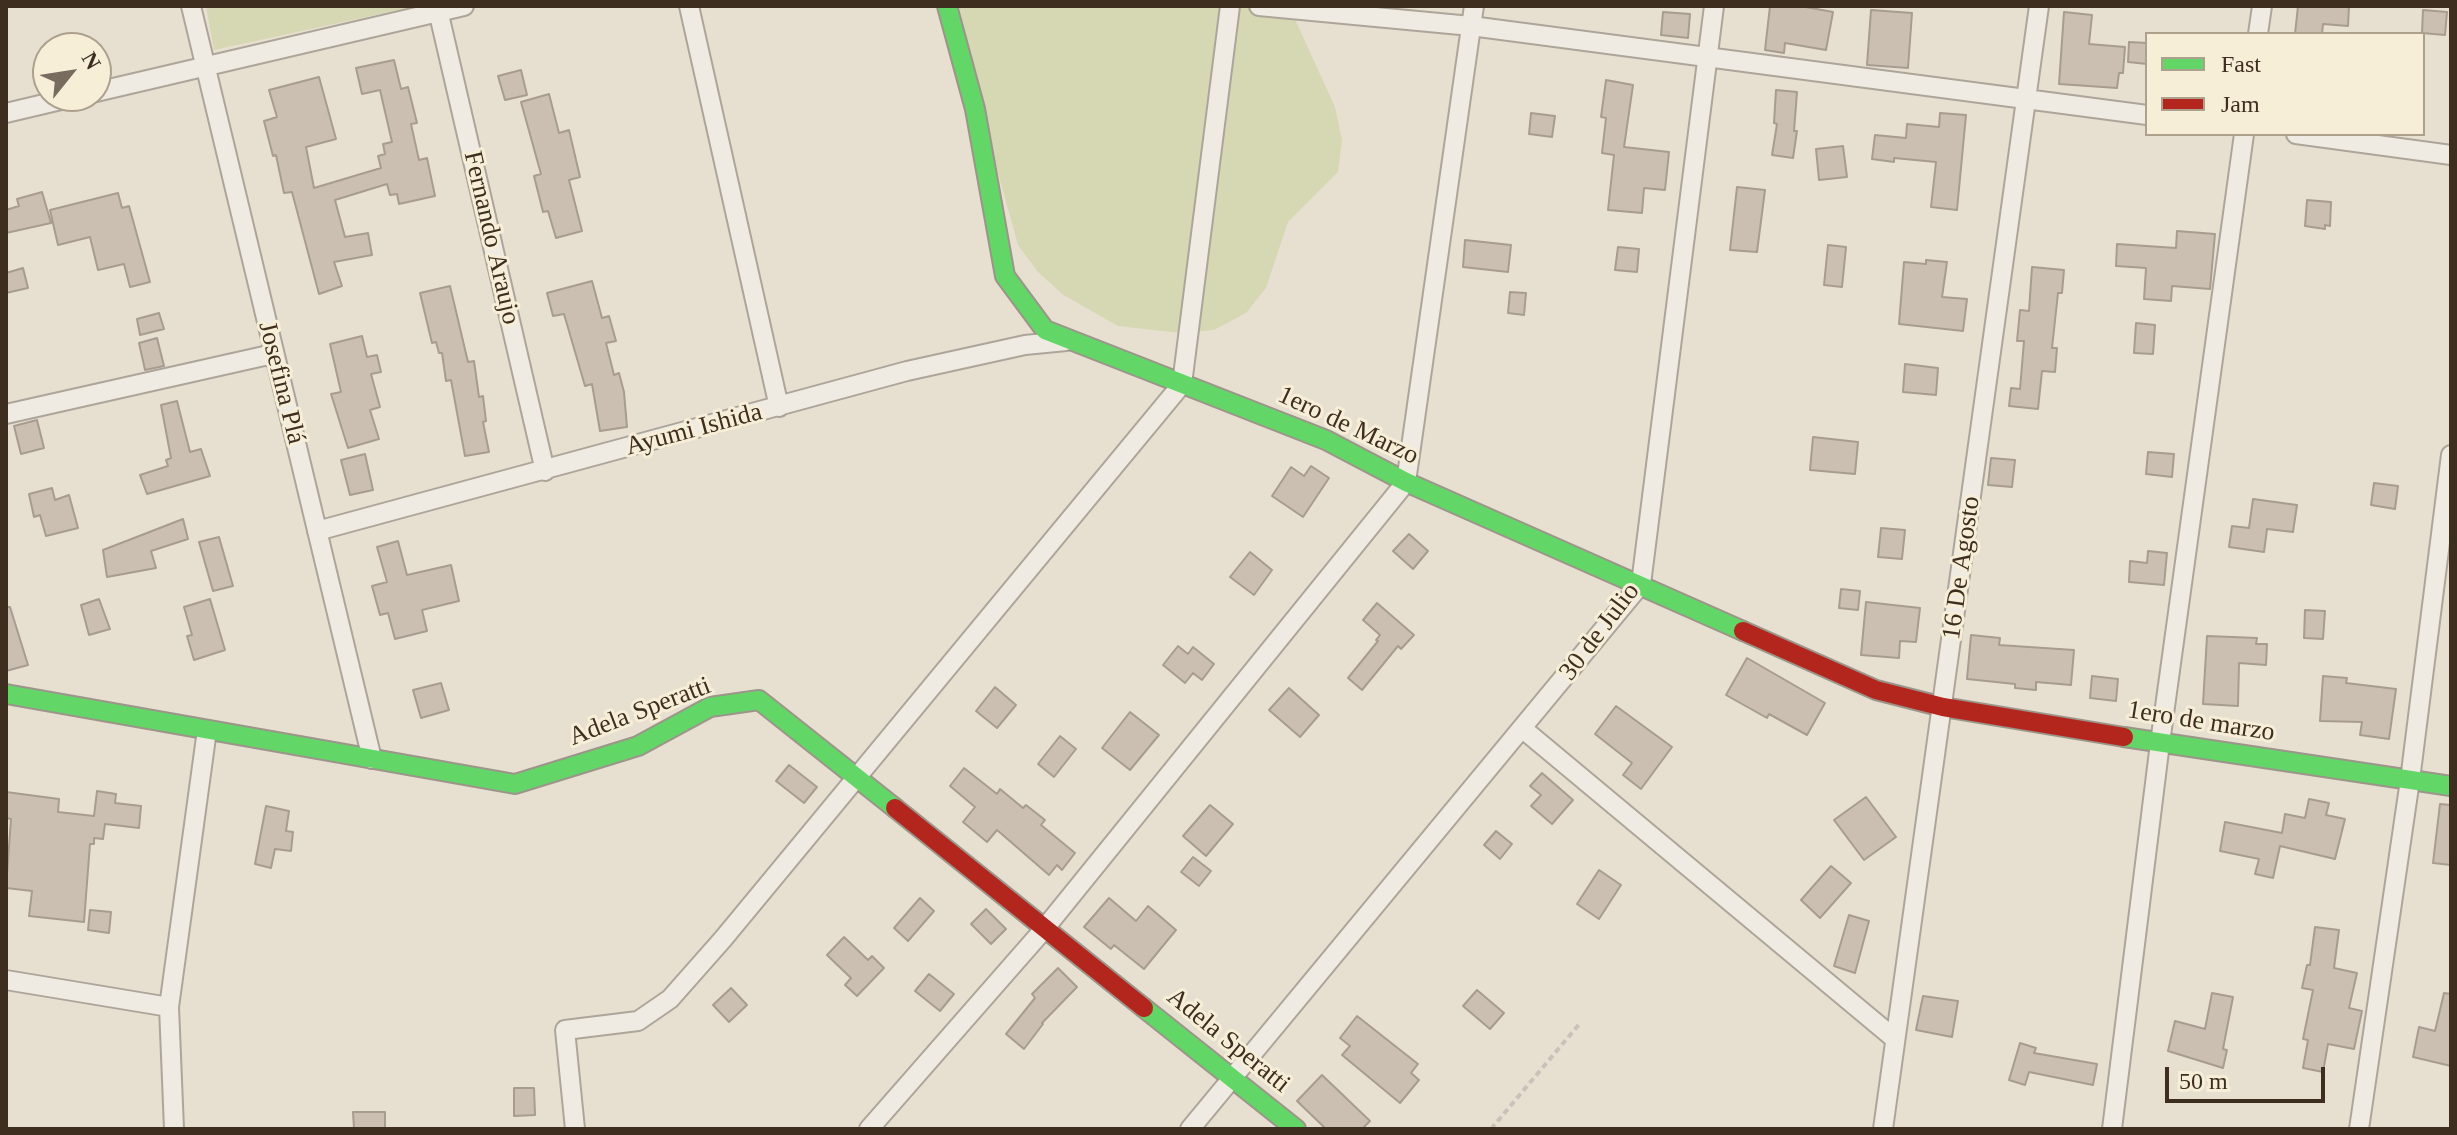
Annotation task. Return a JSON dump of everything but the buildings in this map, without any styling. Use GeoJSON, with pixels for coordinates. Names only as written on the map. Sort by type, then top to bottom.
{"type":"FeatureCollection","features":[{"type":"Feature","properties":{"kind":"street","name":"Josefina Plá"},"geometry":{"type":"LineString","coordinates":[[191,6],[372,759]]}},
{"type":"Feature","properties":{"kind":"street"},"geometry":{"type":"LineString","coordinates":[[112,88],[438,9],[464,6]]}},
{"type":"Feature","properties":{"kind":"street"},"geometry":{"type":"LineString","coordinates":[[689,6],[779,407]]}},
{"type":"Feature","properties":{"kind":"street","name":"1ero de Marzo"},"geometry":{"type":"LineString","coordinates":[[947,6],[975,109],[1005,276],[1045,330],[1326,440],[1406,482],[1876,690],[1943,707]]}},
{"type":"Feature","properties":{"kind":"street"},"geometry":{"type":"LineString","coordinates":[[575,1129],[565,1030],[638,1021],[670,999],[1182,384],[1230,6]]}},
{"type":"Feature","properties":{"kind":"street"},"geometry":{"type":"LineString","coordinates":[[1259,6],[1471,26],[2145,115]]}},
{"type":"Feature","properties":{"kind":"street"},"geometry":{"type":"LineString","coordinates":[[869,1129],[1045,928],[1406,482],[1474,6]]}},
{"type":"Feature","properties":{"kind":"street","name":"30 de Julio"},"geometry":{"type":"LineString","coordinates":[[1190,1129],[1641,584],[1714,6]]}},
{"type":"Feature","properties":{"kind":"street","name":"16 De Agosto"},"geometry":{"type":"LineString","coordinates":[[1883,1129],[2039,6]]}},
{"type":"Feature","properties":{"kind":"street"},"geometry":{"type":"LineString","coordinates":[[2258,32],[2262,6]]}},
{"type":"Feature","properties":{"kind":"street","name":"Fernando Araujo"},"geometry":{"type":"LineString","coordinates":[[438,9],[545,471]]}},
{"type":"Feature","properties":{"kind":"street"},"geometry":{"type":"LineString","coordinates":[[6,113],[32,107]]}},
{"type":"Feature","properties":{"kind":"street"},"geometry":{"type":"LineString","coordinates":[[2112,1129],[2160,743],[2244,136]]}},
{"type":"Feature","properties":{"kind":"street"},"geometry":{"type":"LineString","coordinates":[[2311,136],[2451,155]]}},
{"type":"Feature","properties":{"kind":"street","name":"Ayumi Ishida"},"geometry":{"type":"LineString","coordinates":[[317,531],[907,371],[1025,345],[1072,340]]}},
{"type":"Feature","properties":{"kind":"street"},"geometry":{"type":"LineString","coordinates":[[6,414],[273,354]]}},
{"type":"Feature","properties":{"kind":"street"},"geometry":{"type":"LineString","coordinates":[[2359,1129],[2410,780],[2451,455]]}},
{"type":"Feature","properties":{"kind":"street","name":"Adela Speratti"},"geometry":{"type":"LineString","coordinates":[[6,694],[515,784],[638,746],[710,707],[759,700],[1296,1129]]}},
{"type":"Feature","properties":{"kind":"street","name":"1ero de marzo"},"geometry":{"type":"LineString","coordinates":[[1943,707],[2451,786]]}},
{"type":"Feature","properties":{"kind":"street"},"geometry":{"type":"LineString","coordinates":[[1523,729],[1895,1039]]}},
{"type":"Feature","properties":{"kind":"street"},"geometry":{"type":"LineString","coordinates":[[174,1129],[169,1007],[207,730]]}},
{"type":"Feature","properties":{"kind":"street"},"geometry":{"type":"LineString","coordinates":[[6,980],[169,1007]]}},
{"type":"Feature","properties":{"kind":"path"},"geometry":{"type":"LineString","coordinates":[[1491,1129],[1581,1022]]}},
{"type":"Feature","properties":{"kind":"green space"},"geometry":{"type":"Polygon","coordinates":[[[206,6],[417,6],[214,50],[206,6]]]}},
{"type":"Feature","properties":{"kind":"green space"},"geometry":{"type":"Polygon","coordinates":[[[956,6],[1289,6],[1335,107],[1342,140],[1338,172],[1288,222],[1266,288],[1246,313],[1214,330],[1181,333],[1118,326],[1062,294],[1038,272],[1018,245],[956,6]]]}},
{"type":"Feature","properties":{"kind":"traffic: fast"},"geometry":{"type":"LineString","coordinates":[[947,6],[975,109],[1005,276],[1045,330],[1326,440],[1406,482],[1743,631]]}},
{"type":"Feature","properties":{"kind":"traffic: fast"},"geometry":{"type":"LineString","coordinates":[[6,694],[515,784],[638,746],[710,707],[759,700],[895,808]]}},
{"type":"Feature","properties":{"kind":"traffic: fast"},"geometry":{"type":"LineString","coordinates":[[2124,737],[2451,786]]}},
{"type":"Feature","properties":{"kind":"traffic: fast"},"geometry":{"type":"LineString","coordinates":[[1144,1008],[1296,1129]]}},
{"type":"Feature","properties":{"kind":"traffic: jam"},"geometry":{"type":"LineString","coordinates":[[1743,631],[1876,690],[1943,707],[2124,737]]}},
{"type":"Feature","properties":{"kind":"traffic: jam"},"geometry":{"type":"LineString","coordinates":[[895,808],[1144,1008]]}}]}
